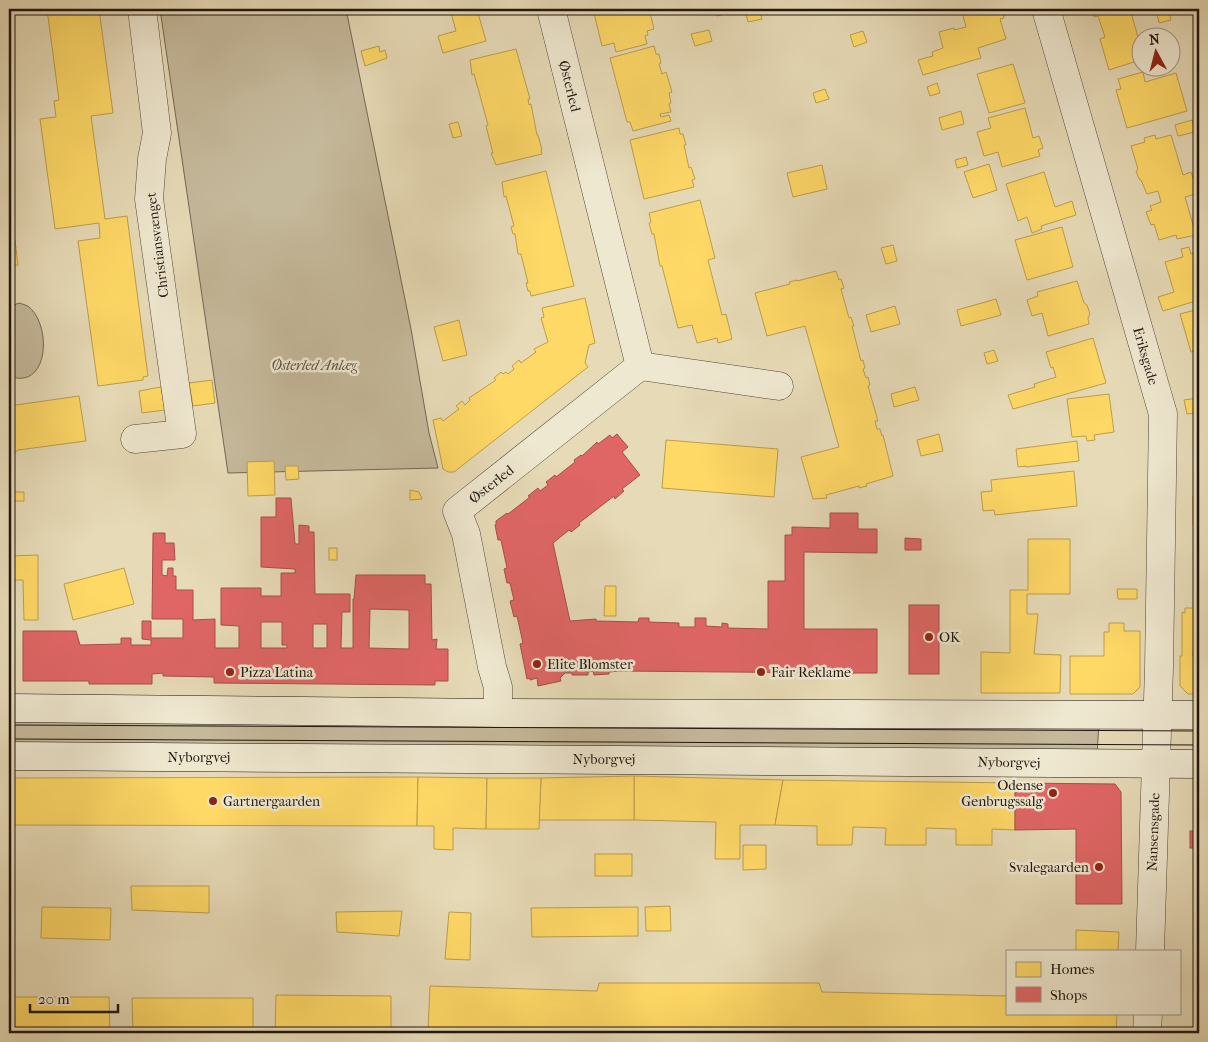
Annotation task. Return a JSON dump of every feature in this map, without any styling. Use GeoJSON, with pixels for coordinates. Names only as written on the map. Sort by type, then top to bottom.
{"type":"FeatureCollection","features":[{"type":"Feature","properties":{"kind":"street","name":"Christiansvænget"},"geometry":{"type":"LineString","coordinates":[[135,439],[182,434],[150,199],[152,159],[157,133],[142,9]]}},
{"type":"Feature","properties":{"kind":"street","name":"Østerled"},"geometry":{"type":"LineString","coordinates":[[498,713],[498,687],[492,667],[466,534],[457,511],[640,366],[551,9]]}},
{"type":"Feature","properties":{"kind":"street","name":"Eriksgade"},"geometry":{"type":"LineString","coordinates":[[1046,9],[1163,414],[1157,714]]}},
{"type":"Feature","properties":{"kind":"street"},"geometry":{"type":"LineString","coordinates":[[640,366],[779,386]]}},
{"type":"Feature","properties":{"kind":"street"},"geometry":{"type":"LineString","coordinates":[[9,708],[498,713],[1199,715]]}},
{"type":"Feature","properties":{"kind":"street","name":"Nansensgade"},"geometry":{"type":"LineString","coordinates":[[1150,950],[1157,714]]}},
{"type":"Feature","properties":{"kind":"street","name":"Nyborgvej"},"geometry":{"type":"LineString","coordinates":[[9,756],[1199,764]]}},
{"type":"Feature","properties":{"kind":"street"},"geometry":{"type":"LineString","coordinates":[[1147,1033],[1148,1014]]}},
{"type":"Feature","properties":{"kind":"green space","name":"Østerled Anlæg"},"geometry":{"type":"Polygon","coordinates":[[[160,9],[346,9],[411,329],[429,433],[438,468],[228,473],[160,9]]]}},
{"type":"Feature","properties":{"kind":"green space"},"geometry":{"type":"Polygon","coordinates":[[[19,303],[28,306],[36,316],[41,328],[43,341],[43,354],[39,366],[32,374],[22,378],[9,376],[9,307],[19,303]]]}},
{"type":"Feature","properties":{"kind":"green space"},"geometry":{"type":"Polygon","coordinates":[[[9,716],[1099,723],[1097,755],[9,747],[9,716]]]}},
{"type":"Feature","properties":{"kind":"building: Homes"},"geometry":{"type":"Polygon","coordinates":[[[47,9],[99,9],[113,113],[91,116],[105,219],[127,216],[148,376],[143,377],[143,380],[98,386],[78,241],[100,238],[99,223],[55,229],[40,119],[56,117],[54,101],[59,100],[47,9]]]}},
{"type":"Feature","properties":{"kind":"building: Homes"},"geometry":{"type":"Polygon","coordinates":[[[450,9],[492,9],[478,13],[486,41],[443,53],[438,36],[456,31],[450,9]]]}},
{"type":"Feature","properties":{"kind":"building: Homes"},"geometry":{"type":"Polygon","coordinates":[[[593,9],[642,9],[644,14],[650,12],[654,29],[647,31],[648,35],[645,36],[647,44],[616,52],[614,43],[602,46],[593,9]]]}},
{"type":"Feature","properties":{"kind":"building: Homes"},"geometry":{"type":"Polygon","coordinates":[[[715,9],[745,9],[717,16],[715,9]]]}},
{"type":"Feature","properties":{"kind":"building: Homes"},"geometry":{"type":"Polygon","coordinates":[[[745,9],[759,9],[762,19],[748,22],[745,9]]]}},
{"type":"Feature","properties":{"kind":"building: Homes"},"geometry":{"type":"Polygon","coordinates":[[[973,9],[1002,10],[1004,18],[1000,19],[1006,39],[978,48],[981,58],[923,75],[918,60],[933,56],[932,52],[943,48],[939,32],[966,27],[962,12],[973,9]]]}},
{"type":"Feature","properties":{"kind":"building: Homes"},"geometry":{"type":"Polygon","coordinates":[[[1092,9],[1130,9],[1135,28],[1130,28],[1130,63],[1109,70],[1100,39],[1105,37],[1098,16],[1094,17],[1092,9]]]}},
{"type":"Feature","properties":{"kind":"building: Homes"},"geometry":{"type":"Polygon","coordinates":[[[1156,9],[1168,9],[1171,20],[1159,23],[1156,9]]]}},
{"type":"Feature","properties":{"kind":"building: Homes"},"geometry":{"type":"Polygon","coordinates":[[[709,30],[712,41],[695,46],[691,34],[709,30]]]}},
{"type":"Feature","properties":{"kind":"building: Homes"},"geometry":{"type":"Polygon","coordinates":[[[863,31],[867,42],[854,47],[850,35],[863,31]]]}},
{"type":"Feature","properties":{"kind":"building: Homes"},"geometry":{"type":"Polygon","coordinates":[[[379,46],[380,52],[385,50],[387,58],[365,66],[361,51],[379,46]]]}},
{"type":"Feature","properties":{"kind":"building: Homes"},"geometry":{"type":"Polygon","coordinates":[[[654,46],[656,54],[659,54],[662,74],[666,72],[672,92],[669,93],[671,112],[660,114],[661,117],[669,115],[671,121],[633,131],[630,122],[627,122],[610,58],[654,46]]]}},
{"type":"Feature","properties":{"kind":"building: Homes"},"geometry":{"type":"Polygon","coordinates":[[[516,49],[530,99],[528,99],[529,105],[531,104],[542,154],[496,165],[491,153],[493,153],[486,126],[488,125],[474,74],[472,75],[470,60],[516,49]]]}},
{"type":"Feature","properties":{"kind":"building: Homes"},"geometry":{"type":"Polygon","coordinates":[[[1013,64],[1025,103],[989,113],[977,74],[1013,64]]]}},
{"type":"Feature","properties":{"kind":"building: Homes"},"geometry":{"type":"Polygon","coordinates":[[[1130,76],[1130,78],[1144,78],[1145,82],[1159,78],[1177,78],[1187,111],[1127,128],[1116,90],[1121,89],[1118,79],[1130,76]]]}},
{"type":"Feature","properties":{"kind":"building: Homes"},"geometry":{"type":"Polygon","coordinates":[[[937,83],[940,93],[930,96],[927,87],[937,83]]]}},
{"type":"Feature","properties":{"kind":"building: Homes"},"geometry":{"type":"Polygon","coordinates":[[[825,89],[829,99],[816,103],[813,93],[825,89]]]}},
{"type":"Feature","properties":{"kind":"building: Homes"},"geometry":{"type":"Polygon","coordinates":[[[1025,108],[1033,138],[1039,136],[1043,148],[1038,150],[1040,156],[1002,167],[998,152],[984,156],[977,132],[991,128],[988,118],[1025,108]]]}},
{"type":"Feature","properties":{"kind":"building: Homes"},"geometry":{"type":"Polygon","coordinates":[[[961,111],[964,124],[942,130],[939,118],[961,111]]]}},
{"type":"Feature","properties":{"kind":"building: Homes"},"geometry":{"type":"Polygon","coordinates":[[[1192,120],[1195,132],[1178,136],[1175,125],[1192,120]]]}},
{"type":"Feature","properties":{"kind":"building: Homes"},"geometry":{"type":"Polygon","coordinates":[[[458,122],[462,136],[453,138],[449,124],[458,122]]]}},
{"type":"Feature","properties":{"kind":"building: Homes"},"geometry":{"type":"Polygon","coordinates":[[[679,128],[686,145],[684,145],[689,168],[691,167],[695,179],[692,180],[694,187],[644,199],[630,140],[679,128]]]}},
{"type":"Feature","properties":{"kind":"building: Homes"},"geometry":{"type":"Polygon","coordinates":[[[1155,135],[1156,139],[1171,135],[1183,175],[1191,172],[1194,181],[1199,180],[1199,193],[1185,197],[1196,235],[1177,239],[1176,235],[1159,240],[1154,224],[1151,225],[1146,212],[1152,210],[1150,206],[1161,202],[1158,191],[1147,194],[1136,171],[1138,169],[1131,146],[1145,142],[1144,138],[1155,135]]]}},
{"type":"Feature","properties":{"kind":"building: Homes"},"geometry":{"type":"Polygon","coordinates":[[[966,157],[968,165],[957,168],[955,160],[966,157]]]}},
{"type":"Feature","properties":{"kind":"building: Homes"},"geometry":{"type":"Polygon","coordinates":[[[989,164],[997,190],[973,198],[964,172],[989,164]]]}},
{"type":"Feature","properties":{"kind":"building: Homes"},"geometry":{"type":"Polygon","coordinates":[[[822,165],[827,189],[793,197],[787,173],[822,165]]]}},
{"type":"Feature","properties":{"kind":"building: Homes"},"geometry":{"type":"Polygon","coordinates":[[[546,171],[574,286],[531,296],[526,283],[528,283],[521,254],[518,254],[515,234],[513,234],[511,227],[514,226],[506,196],[504,197],[502,182],[546,171]]]}},
{"type":"Feature","properties":{"kind":"building: Homes"},"geometry":{"type":"Polygon","coordinates":[[[1044,172],[1055,207],[1072,201],[1076,215],[1041,226],[1042,229],[1032,233],[1027,217],[1018,221],[1006,184],[1044,172]]]}},
{"type":"Feature","properties":{"kind":"building: Homes"},"geometry":{"type":"Polygon","coordinates":[[[700,200],[715,258],[708,260],[722,315],[726,314],[732,339],[718,343],[717,338],[697,343],[692,325],[678,328],[662,266],[660,266],[654,234],[652,234],[649,223],[651,222],[649,213],[700,200]]]}},
{"type":"Feature","properties":{"kind":"building: Homes"},"geometry":{"type":"Polygon","coordinates":[[[1062,227],[1073,267],[1027,280],[1015,240],[1062,227]]]}},
{"type":"Feature","properties":{"kind":"building: Homes"},"geometry":{"type":"Polygon","coordinates":[[[9,240],[15,240],[18,265],[9,266],[9,240]]]}},
{"type":"Feature","properties":{"kind":"building: Homes"},"geometry":{"type":"Polygon","coordinates":[[[893,245],[897,261],[886,264],[881,248],[893,245]]]}},
{"type":"Feature","properties":{"kind":"building: Homes"},"geometry":{"type":"Polygon","coordinates":[[[1189,247],[1191,254],[1199,252],[1199,300],[1163,311],[1158,297],[1174,292],[1165,262],[1183,257],[1181,249],[1189,247]]]}},
{"type":"Feature","properties":{"kind":"building: Homes"},"geometry":{"type":"Polygon","coordinates":[[[836,271],[844,288],[841,289],[849,318],[851,317],[854,326],[852,326],[861,361],[863,360],[865,368],[863,369],[870,385],[868,386],[878,421],[875,421],[877,429],[880,429],[883,435],[893,476],[866,484],[867,486],[859,488],[859,486],[826,495],[827,498],[813,499],[801,457],[839,447],[805,326],[767,336],[755,293],[790,284],[789,282],[836,271]]]}},
{"type":"Feature","properties":{"kind":"building: Homes"},"geometry":{"type":"Polygon","coordinates":[[[1077,281],[1084,303],[1087,305],[1090,314],[1088,318],[1089,324],[1048,336],[1042,313],[1032,316],[1027,300],[1038,296],[1037,292],[1077,281]]]}},
{"type":"Feature","properties":{"kind":"building: Homes"},"geometry":{"type":"Polygon","coordinates":[[[585,298],[595,343],[589,345],[585,363],[588,367],[454,472],[448,472],[443,469],[433,420],[441,418],[443,421],[459,409],[456,406],[462,401],[465,405],[470,400],[469,398],[496,380],[494,378],[501,372],[508,374],[514,369],[512,366],[519,360],[521,363],[536,352],[534,349],[548,342],[541,318],[544,317],[542,308],[585,298]]]}},
{"type":"Feature","properties":{"kind":"building: Homes"},"geometry":{"type":"Polygon","coordinates":[[[996,299],[1001,315],[961,326],[957,310],[996,299]]]}},
{"type":"Feature","properties":{"kind":"building: Homes"},"geometry":{"type":"Polygon","coordinates":[[[895,306],[900,324],[871,332],[866,315],[895,306]]]}},
{"type":"Feature","properties":{"kind":"building: Homes"},"geometry":{"type":"Polygon","coordinates":[[[1199,309],[1199,350],[1191,352],[1180,314],[1199,309]]]}},
{"type":"Feature","properties":{"kind":"building: Homes"},"geometry":{"type":"Polygon","coordinates":[[[459,320],[467,355],[443,361],[434,327],[459,320]]]}},
{"type":"Feature","properties":{"kind":"building: Homes"},"geometry":{"type":"Polygon","coordinates":[[[1093,338],[1106,383],[1013,409],[1008,395],[1035,387],[1034,384],[1056,377],[1046,352],[1093,338]]]}},
{"type":"Feature","properties":{"kind":"building: Homes"},"geometry":{"type":"Polygon","coordinates":[[[994,350],[998,361],[987,364],[984,353],[994,350]]]}},
{"type":"Feature","properties":{"kind":"building: Homes"},"geometry":{"type":"Polygon","coordinates":[[[212,380],[215,403],[193,406],[189,383],[212,380]]]}},
{"type":"Feature","properties":{"kind":"building: Homes"},"geometry":{"type":"Polygon","coordinates":[[[161,387],[165,410],[142,413],[139,391],[161,387]]]}},
{"type":"Feature","properties":{"kind":"building: Homes"},"geometry":{"type":"Polygon","coordinates":[[[915,387],[919,400],[894,407],[891,394],[915,387]]]}},
{"type":"Feature","properties":{"kind":"building: Homes"},"geometry":{"type":"Polygon","coordinates":[[[1109,394],[1114,432],[1094,435],[1095,440],[1087,441],[1086,436],[1072,437],[1067,399],[1109,394]]]}},
{"type":"Feature","properties":{"kind":"building: Homes"},"geometry":{"type":"Polygon","coordinates":[[[79,396],[86,441],[18,450],[14,453],[9,452],[9,406],[79,396]]]}},
{"type":"Feature","properties":{"kind":"building: Homes"},"geometry":{"type":"Polygon","coordinates":[[[1199,398],[1199,413],[1187,414],[1184,400],[1199,398]]]}},
{"type":"Feature","properties":{"kind":"building: Homes"},"geometry":{"type":"Polygon","coordinates":[[[939,434],[943,451],[921,456],[917,440],[939,434]]]}},
{"type":"Feature","properties":{"kind":"building: Homes"},"geometry":{"type":"Polygon","coordinates":[[[666,440],[778,449],[774,497],[662,488],[666,440]]]}},
{"type":"Feature","properties":{"kind":"building: Homes"},"geometry":{"type":"Polygon","coordinates":[[[1077,441],[1079,461],[1018,467],[1016,449],[1077,441]]]}},
{"type":"Feature","properties":{"kind":"building: Homes"},"geometry":{"type":"Polygon","coordinates":[[[274,461],[275,495],[248,496],[247,462],[274,461]]]}},
{"type":"Feature","properties":{"kind":"building: Homes"},"geometry":{"type":"Polygon","coordinates":[[[285,466],[298,466],[299,479],[286,480],[285,466]]]}},
{"type":"Feature","properties":{"kind":"building: Homes"},"geometry":{"type":"Polygon","coordinates":[[[1074,471],[1077,506],[995,515],[994,510],[983,511],[981,492],[992,491],[991,480],[1074,471]]]}},
{"type":"Feature","properties":{"kind":"building: Homes"},"geometry":{"type":"Polygon","coordinates":[[[410,490],[419,492],[422,499],[410,500],[410,490]]]}},
{"type":"Feature","properties":{"kind":"building: Homes"},"geometry":{"type":"Polygon","coordinates":[[[11,492],[24,492],[24,501],[12,501],[11,492]]]}},
{"type":"Feature","properties":{"kind":"building: Homes"},"geometry":{"type":"Polygon","coordinates":[[[1193,496],[1199,496],[1199,525],[1193,525],[1193,496]]]}},
{"type":"Feature","properties":{"kind":"building: Homes"},"geometry":{"type":"Polygon","coordinates":[[[1028,539],[1070,539],[1070,594],[1027,594],[1027,614],[1038,614],[1034,654],[1061,655],[1060,693],[981,693],[981,652],[1010,653],[1010,590],[1028,590],[1028,539]]]}},
{"type":"Feature","properties":{"kind":"building: Homes"},"geometry":{"type":"Polygon","coordinates":[[[329,548],[337,548],[337,560],[329,560],[329,548]]]}},
{"type":"Feature","properties":{"kind":"building: Homes"},"geometry":{"type":"Polygon","coordinates":[[[38,555],[38,620],[24,620],[23,580],[9,580],[9,556],[38,555]]]}},
{"type":"Feature","properties":{"kind":"building: Homes"},"geometry":{"type":"Polygon","coordinates":[[[124,568],[134,604],[73,620],[64,584],[124,568]]]}},
{"type":"Feature","properties":{"kind":"building: Homes"},"geometry":{"type":"Polygon","coordinates":[[[605,586],[616,586],[616,616],[604,616],[605,586]]]}},
{"type":"Feature","properties":{"kind":"building: Homes"},"geometry":{"type":"Polygon","coordinates":[[[1117,589],[1137,589],[1137,599],[1118,599],[1117,589]]]}},
{"type":"Feature","properties":{"kind":"building: Homes"},"geometry":{"type":"Polygon","coordinates":[[[1185,608],[1199,608],[1199,641],[1197,641],[1197,651],[1193,651],[1193,656],[1199,656],[1199,694],[1188,694],[1180,686],[1182,612],[1185,613],[1185,608]]]}},
{"type":"Feature","properties":{"kind":"building: Homes"},"geometry":{"type":"Polygon","coordinates":[[[1109,623],[1124,623],[1124,631],[1140,631],[1140,687],[1133,694],[1070,694],[1070,656],[1104,656],[1104,632],[1109,632],[1109,623]]]}},
{"type":"Feature","properties":{"kind":"building: Homes"},"geometry":{"type":"Polygon","coordinates":[[[9,644],[12,644],[12,684],[9,684],[9,644]]]}},
{"type":"Feature","properties":{"kind":"building: Homes"},"geometry":{"type":"Polygon","coordinates":[[[634,776],[783,780],[775,825],[740,825],[740,859],[715,859],[716,822],[634,820],[634,776]]]}},
{"type":"Feature","properties":{"kind":"building: Homes"},"geometry":{"type":"Polygon","coordinates":[[[634,776],[634,820],[539,820],[541,778],[634,776]]]}},
{"type":"Feature","properties":{"kind":"building: Homes","name":"Gartnergaarden"},"geometry":{"type":"Polygon","coordinates":[[[418,777],[417,826],[9,825],[9,778],[418,777]]]}},
{"type":"Feature","properties":{"kind":"building: Homes"},"geometry":{"type":"Polygon","coordinates":[[[418,777],[487,778],[486,829],[453,828],[453,850],[434,849],[434,826],[417,826],[418,777]]]}},
{"type":"Feature","properties":{"kind":"building: Homes"},"geometry":{"type":"Polygon","coordinates":[[[487,778],[541,778],[539,829],[486,829],[487,778]]]}},
{"type":"Feature","properties":{"kind":"building: Homes"},"geometry":{"type":"Polygon","coordinates":[[[783,780],[1015,783],[1015,830],[992,829],[992,845],[956,845],[956,829],[926,828],[926,845],[885,845],[886,828],[853,827],[852,845],[817,845],[817,826],[775,825],[783,780]]]}},
{"type":"Feature","properties":{"kind":"building: Homes"},"geometry":{"type":"Polygon","coordinates":[[[743,845],[766,845],[766,869],[743,870],[743,845]]]}},
{"type":"Feature","properties":{"kind":"building: Homes"},"geometry":{"type":"Polygon","coordinates":[[[595,854],[632,854],[632,876],[595,876],[595,854]]]}},
{"type":"Feature","properties":{"kind":"building: Homes"},"geometry":{"type":"Polygon","coordinates":[[[131,886],[209,886],[209,913],[132,910],[131,886]]]}},
{"type":"Feature","properties":{"kind":"building: Homes"},"geometry":{"type":"Polygon","coordinates":[[[670,906],[671,931],[646,931],[645,907],[670,906]]]}},
{"type":"Feature","properties":{"kind":"building: Homes"},"geometry":{"type":"Polygon","coordinates":[[[42,907],[111,908],[110,940],[41,938],[42,907]]]}},
{"type":"Feature","properties":{"kind":"building: Homes"},"geometry":{"type":"Polygon","coordinates":[[[638,907],[638,936],[532,937],[531,908],[638,907]]]}},
{"type":"Feature","properties":{"kind":"building: Homes"},"geometry":{"type":"Polygon","coordinates":[[[402,911],[399,936],[337,932],[336,912],[402,911]]]}},
{"type":"Feature","properties":{"kind":"building: Homes"},"geometry":{"type":"Polygon","coordinates":[[[449,912],[471,913],[470,960],[445,959],[449,912]]]}},
{"type":"Feature","properties":{"kind":"building: Homes"},"geometry":{"type":"Polygon","coordinates":[[[1076,930],[1119,932],[1118,950],[1076,950],[1076,930]]]}},
{"type":"Feature","properties":{"kind":"building: Homes"},"geometry":{"type":"Polygon","coordinates":[[[599,983],[819,983],[822,992],[1006,996],[1006,1014],[1117,1014],[1116,1033],[559,1033],[428,1031],[430,986],[597,991],[599,983]]]}},
{"type":"Feature","properties":{"kind":"building: Homes"},"geometry":{"type":"Polygon","coordinates":[[[276,995],[391,996],[391,1033],[275,1033],[276,995]]]}},
{"type":"Feature","properties":{"kind":"building: Homes"},"geometry":{"type":"Polygon","coordinates":[[[9,997],[109,997],[110,1033],[9,1033],[9,997]]]}},
{"type":"Feature","properties":{"kind":"building: Homes"},"geometry":{"type":"Polygon","coordinates":[[[132,998],[253,998],[253,1033],[133,1033],[132,998]]]}},
{"type":"Feature","properties":{"kind":"building: Shops"},"geometry":{"type":"Polygon","coordinates":[[[617,434],[628,447],[622,452],[640,475],[622,489],[624,491],[615,499],[614,496],[579,523],[580,525],[571,532],[569,530],[553,543],[570,621],[596,619],[596,621],[638,622],[639,618],[649,618],[649,622],[679,623],[679,627],[695,627],[695,618],[706,618],[706,626],[722,627],[722,623],[728,624],[728,628],[768,629],[768,581],[785,581],[785,535],[792,535],[792,527],[830,528],[830,513],[858,513],[858,529],[877,529],[877,553],[804,552],[804,629],[877,629],[877,673],[854,673],[850,677],[841,677],[837,673],[619,671],[594,675],[593,671],[588,672],[588,675],[565,673],[560,678],[561,681],[538,686],[537,678],[527,679],[520,644],[523,643],[517,616],[514,617],[510,601],[514,600],[510,583],[507,583],[504,569],[507,568],[501,540],[498,540],[496,521],[530,497],[528,496],[538,488],[540,491],[548,485],[546,482],[555,475],[556,477],[597,442],[598,444],[610,435],[612,438],[617,434]]]}},
{"type":"Feature","properties":{"kind":"building: Shops"},"geometry":{"type":"Polygon","coordinates":[[[276,498],[291,498],[295,544],[299,544],[299,525],[309,526],[309,532],[314,532],[315,594],[350,594],[350,612],[342,612],[341,648],[353,648],[353,599],[356,575],[425,575],[425,584],[431,584],[432,640],[437,639],[436,649],[448,649],[448,681],[435,681],[435,685],[214,683],[214,677],[163,676],[163,673],[152,674],[152,684],[89,684],[89,681],[23,681],[23,631],[76,631],[80,645],[121,644],[121,638],[131,638],[131,645],[151,645],[151,640],[142,639],[142,621],[151,621],[151,638],[183,638],[183,619],[152,619],[153,533],[165,533],[165,543],[174,543],[175,560],[162,560],[162,575],[167,576],[168,568],[173,568],[173,576],[176,576],[176,590],[193,590],[193,620],[215,619],[215,648],[239,648],[239,626],[221,625],[221,588],[261,588],[261,596],[281,596],[281,573],[295,573],[295,569],[261,567],[261,517],[276,517],[276,498]],[[370,609],[369,648],[409,649],[409,610],[370,609]],[[261,622],[261,648],[287,648],[287,645],[282,645],[282,622],[261,622]],[[313,624],[313,648],[327,648],[327,624],[313,624]]]}},
{"type":"Feature","properties":{"kind":"building: Shops"},"geometry":{"type":"Polygon","coordinates":[[[905,538],[921,539],[921,550],[905,550],[905,538]]]}},
{"type":"Feature","properties":{"kind":"building: Shops"},"geometry":{"type":"Polygon","coordinates":[[[909,605],[939,605],[939,674],[909,674],[909,605]]]}},
{"type":"Feature","properties":{"kind":"building: Shops","name":"Svalegaarden"},"geometry":{"type":"Polygon","coordinates":[[[1015,783],[1115,784],[1121,792],[1122,904],[1076,904],[1076,829],[1015,830],[1015,783]]]}},
{"type":"Feature","properties":{"kind":"building: Shops"},"geometry":{"type":"Polygon","coordinates":[[[1190,831],[1199,831],[1199,848],[1190,848],[1190,831]]]}},
{"type":"Feature","properties":{"kind":"tram line"},"geometry":{"type":"LineString","coordinates":[[9,725],[1199,731]]}},
{"type":"Feature","properties":{"kind":"tram line"},"geometry":{"type":"LineString","coordinates":[[9,739],[1199,745]]}},
{"type":"Feature","properties":{"kind":"place","name":"OK"},"geometry":{"type":"Point","coordinates":[929,637]}},
{"type":"Feature","properties":{"kind":"place","name":"Elite Blomster"},"geometry":{"type":"Point","coordinates":[537,664]}},
{"type":"Feature","properties":{"kind":"place","name":"Pizza Latina"},"geometry":{"type":"Point","coordinates":[230,672]}},
{"type":"Feature","properties":{"kind":"place","name":"Fair Reklame"},"geometry":{"type":"Point","coordinates":[761,672]}},
{"type":"Feature","properties":{"kind":"place","name":"Odense Genbrugssalg"},"geometry":{"type":"Point","coordinates":[1053,793]}},
{"type":"Feature","properties":{"kind":"place","name":"Gartnergaarden"},"geometry":{"type":"Point","coordinates":[213,801]}},
{"type":"Feature","properties":{"kind":"place","name":"Svalegaarden"},"geometry":{"type":"Point","coordinates":[1099,867]}}]}
